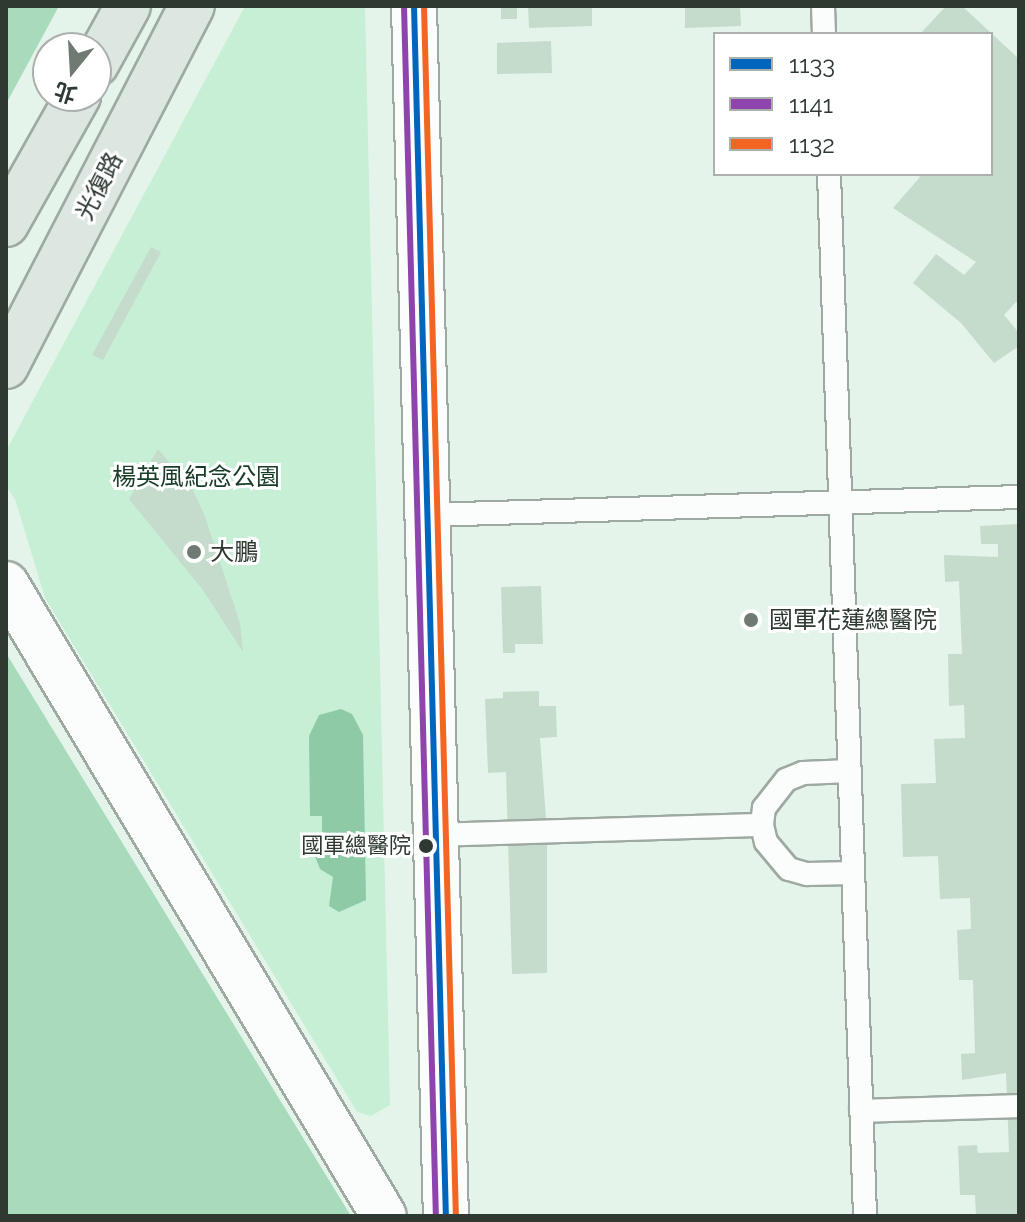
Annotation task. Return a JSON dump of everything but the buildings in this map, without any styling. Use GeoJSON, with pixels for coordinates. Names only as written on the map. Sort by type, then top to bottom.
{"type":"FeatureCollection","features":[{"type":"Feature","properties":{"kind":"main road"},"geometry":{"type":"LineString","coordinates":[[112,35],[128,6]]}},
{"type":"Feature","properties":{"kind":"main road","name":"光復路"},"geometry":{"type":"LineString","coordinates":[[6,366],[192,6]]}},
{"type":"Feature","properties":{"kind":"main road"},"geometry":{"type":"LineString","coordinates":[[6,224],[69,112]]}},
{"type":"Feature","properties":{"kind":"street"},"geometry":{"type":"LineString","coordinates":[[414,6],[446,1216]]}},
{"type":"Feature","properties":{"kind":"street"},"geometry":{"type":"LineString","coordinates":[[6,584],[384,1216]]}},
{"type":"Feature","properties":{"kind":"lane"},"geometry":{"type":"LineString","coordinates":[[823,6],[824,32]]}},
{"type":"Feature","properties":{"kind":"lane"},"geometry":{"type":"LineString","coordinates":[[829,176],[865,1216]]}},
{"type":"Feature","properties":{"kind":"lane"},"geometry":{"type":"LineString","coordinates":[[427,515],[1019,497]]}},
{"type":"Feature","properties":{"kind":"lane"},"geometry":{"type":"LineString","coordinates":[[850,771],[803,773],[786,780],[773,791],[762,825],[766,842],[789,869],[807,874],[853,873]]}},
{"type":"Feature","properties":{"kind":"lane"},"geometry":{"type":"LineString","coordinates":[[436,835],[762,825]]}},
{"type":"Feature","properties":{"kind":"lane"},"geometry":{"type":"LineString","coordinates":[[861,1111],[1019,1106]]}},
{"type":"Feature","properties":{"kind":"green space","name":"楊英風紀念公園"},"geometry":{"type":"Polygon","coordinates":[[[245,6],[365,6],[390,1105],[371,1116],[357,1112],[45,598],[15,499],[6,486],[6,451],[245,6]]]}},
{"type":"Feature","properties":{"kind":"shaded area"},"geometry":{"type":"Polygon","coordinates":[[[6,6],[59,6],[45,32],[32,32],[32,56],[6,104],[6,6]]]}},
{"type":"Feature","properties":{"kind":"shaded area"},"geometry":{"type":"Polygon","coordinates":[[[6,653],[351,1216],[6,1216],[6,653]]]}},
{"type":"Feature","properties":{"kind":"shaded area"},"geometry":{"type":"Polygon","coordinates":[[[341,709],[352,714],[363,735],[366,900],[339,912],[329,906],[333,877],[320,869],[313,851],[322,834],[322,816],[310,816],[309,736],[319,715],[341,709]]]}},
{"type":"Feature","properties":{"kind":"transit line","name":"1141"},"geometry":{"type":"LineString","coordinates":[[404,6],[436,1216]]}},
{"type":"Feature","properties":{"kind":"transit line","name":"1133"},"geometry":{"type":"LineString","coordinates":[[414,6],[446,1216]]}},
{"type":"Feature","properties":{"kind":"transit line","name":"1132"},"geometry":{"type":"LineString","coordinates":[[424,6],[456,1216]]}},
{"type":"Feature","properties":{"kind":"place","name":"大鵬"},"geometry":{"type":"Point","coordinates":[194,552]}},
{"type":"Feature","properties":{"kind":"place","name":"國軍花蓮總醫院"},"geometry":{"type":"Point","coordinates":[751,620]}},
{"type":"Feature","properties":{"kind":"place","name":"國軍總醫院"},"geometry":{"type":"Point","coordinates":[426,846]}}]}
